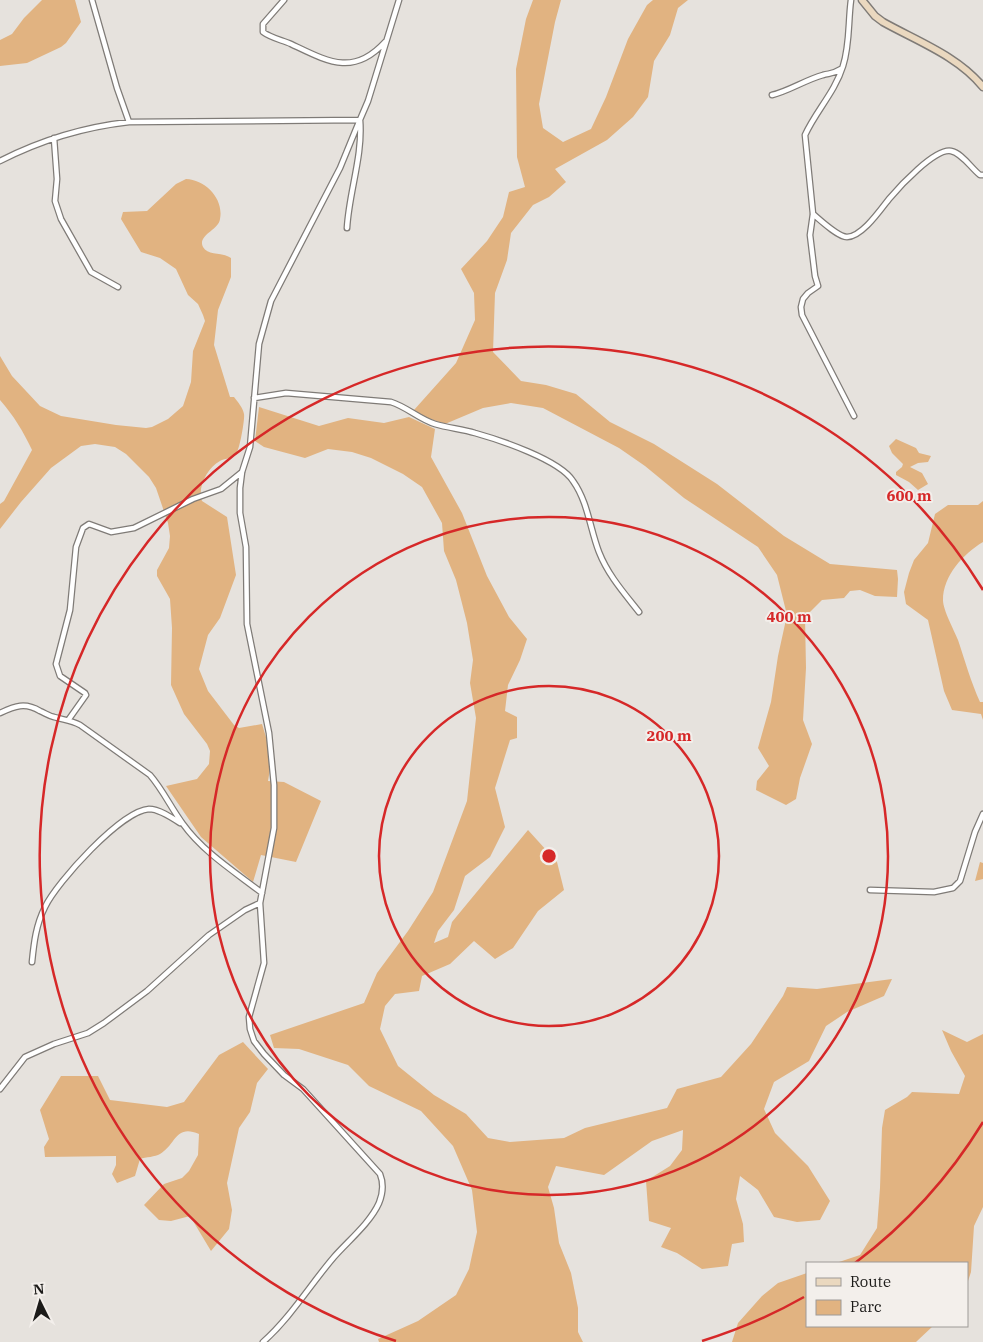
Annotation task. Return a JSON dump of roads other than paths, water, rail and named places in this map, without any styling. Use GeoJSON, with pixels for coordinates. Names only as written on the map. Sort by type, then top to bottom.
{"type":"FeatureCollection","features":[{"type":"Feature","properties":{"kind":"street"},"geometry":{"type":"LineString","coordinates":[[92,0],[129,122]]}},
{"type":"Feature","properties":{"kind":"street"},"geometry":{"type":"LineString","coordinates":[[284,0],[263,24],[263,32],[316,56],[347,64],[378,51],[386,41]]}},
{"type":"Feature","properties":{"kind":"street"},"geometry":{"type":"LineString","coordinates":[[263,1342],[289,1316],[335,1256],[365,1223],[378,1205],[383,1183],[380,1174],[303,1088],[284,1075],[264,1054],[254,1041],[250,1029],[249,1017],[264,963],[260,903],[274,828],[274,785],[269,733],[247,624],[246,547],[240,513],[240,488],[242,472],[250,447],[259,344],[271,301],[340,168],[368,100],[399,0]]}},
{"type":"Feature","properties":{"kind":"street"},"geometry":{"type":"LineString","coordinates":[[851,0],[848,44],[842,68],[830,95],[805,135],[813,214],[810,235],[818,286],[803,299],[801,307],[802,315],[854,416]]}},
{"type":"Feature","properties":{"kind":"street"},"geometry":{"type":"LineString","coordinates":[[862,0],[875,16],[883,22],[956,62],[970,72],[983,87]]}},
{"type":"Feature","properties":{"kind":"street"},"geometry":{"type":"LineString","coordinates":[[772,96],[824,75],[832,75],[842,68]]}},
{"type":"Feature","properties":{"kind":"street"},"geometry":{"type":"LineString","coordinates":[[0,161],[54,138],[80,130],[129,122],[360,120]]}},
{"type":"Feature","properties":{"kind":"street"},"geometry":{"type":"LineString","coordinates":[[347,228],[360,143],[360,120]]}},
{"type":"Feature","properties":{"kind":"street"},"geometry":{"type":"LineString","coordinates":[[54,138],[57,179],[55,201],[61,218],[90,272],[118,287]]}},
{"type":"Feature","properties":{"kind":"street"},"geometry":{"type":"LineString","coordinates":[[813,214],[840,235],[852,236],[866,226],[901,186],[926,163],[935,155],[945,151],[954,152],[980,175],[983,175]]}},
{"type":"Feature","properties":{"kind":"street"},"geometry":{"type":"LineString","coordinates":[[254,398],[286,393],[391,402],[403,406],[424,420],[436,425],[476,433],[544,459],[572,479],[581,494],[606,568],[639,612]]}},
{"type":"Feature","properties":{"kind":"street"},"geometry":{"type":"LineString","coordinates":[[69,720],[86,693],[60,676],[56,664],[70,610],[76,547],[82,528],[89,524],[111,532],[134,528],[193,499],[221,488],[242,472]]}},
{"type":"Feature","properties":{"kind":"street"},"geometry":{"type":"LineString","coordinates":[[0,713],[16,705],[32,706],[56,718],[69,720],[80,725],[150,775],[158,784],[183,825]]}},
{"type":"Feature","properties":{"kind":"street"},"geometry":{"type":"LineString","coordinates":[[32,962],[34,935],[45,905],[68,873],[96,843],[123,822],[143,810],[160,811],[183,825],[214,855],[262,893]]}},
{"type":"Feature","properties":{"kind":"street"},"geometry":{"type":"LineString","coordinates":[[870,890],[934,892],[953,888],[960,881],[972,841],[983,814]]}},
{"type":"Feature","properties":{"kind":"street"},"geometry":{"type":"LineString","coordinates":[[0,1089],[25,1057],[54,1044],[88,1034],[147,991],[209,935],[245,910],[260,903]]}}]}
